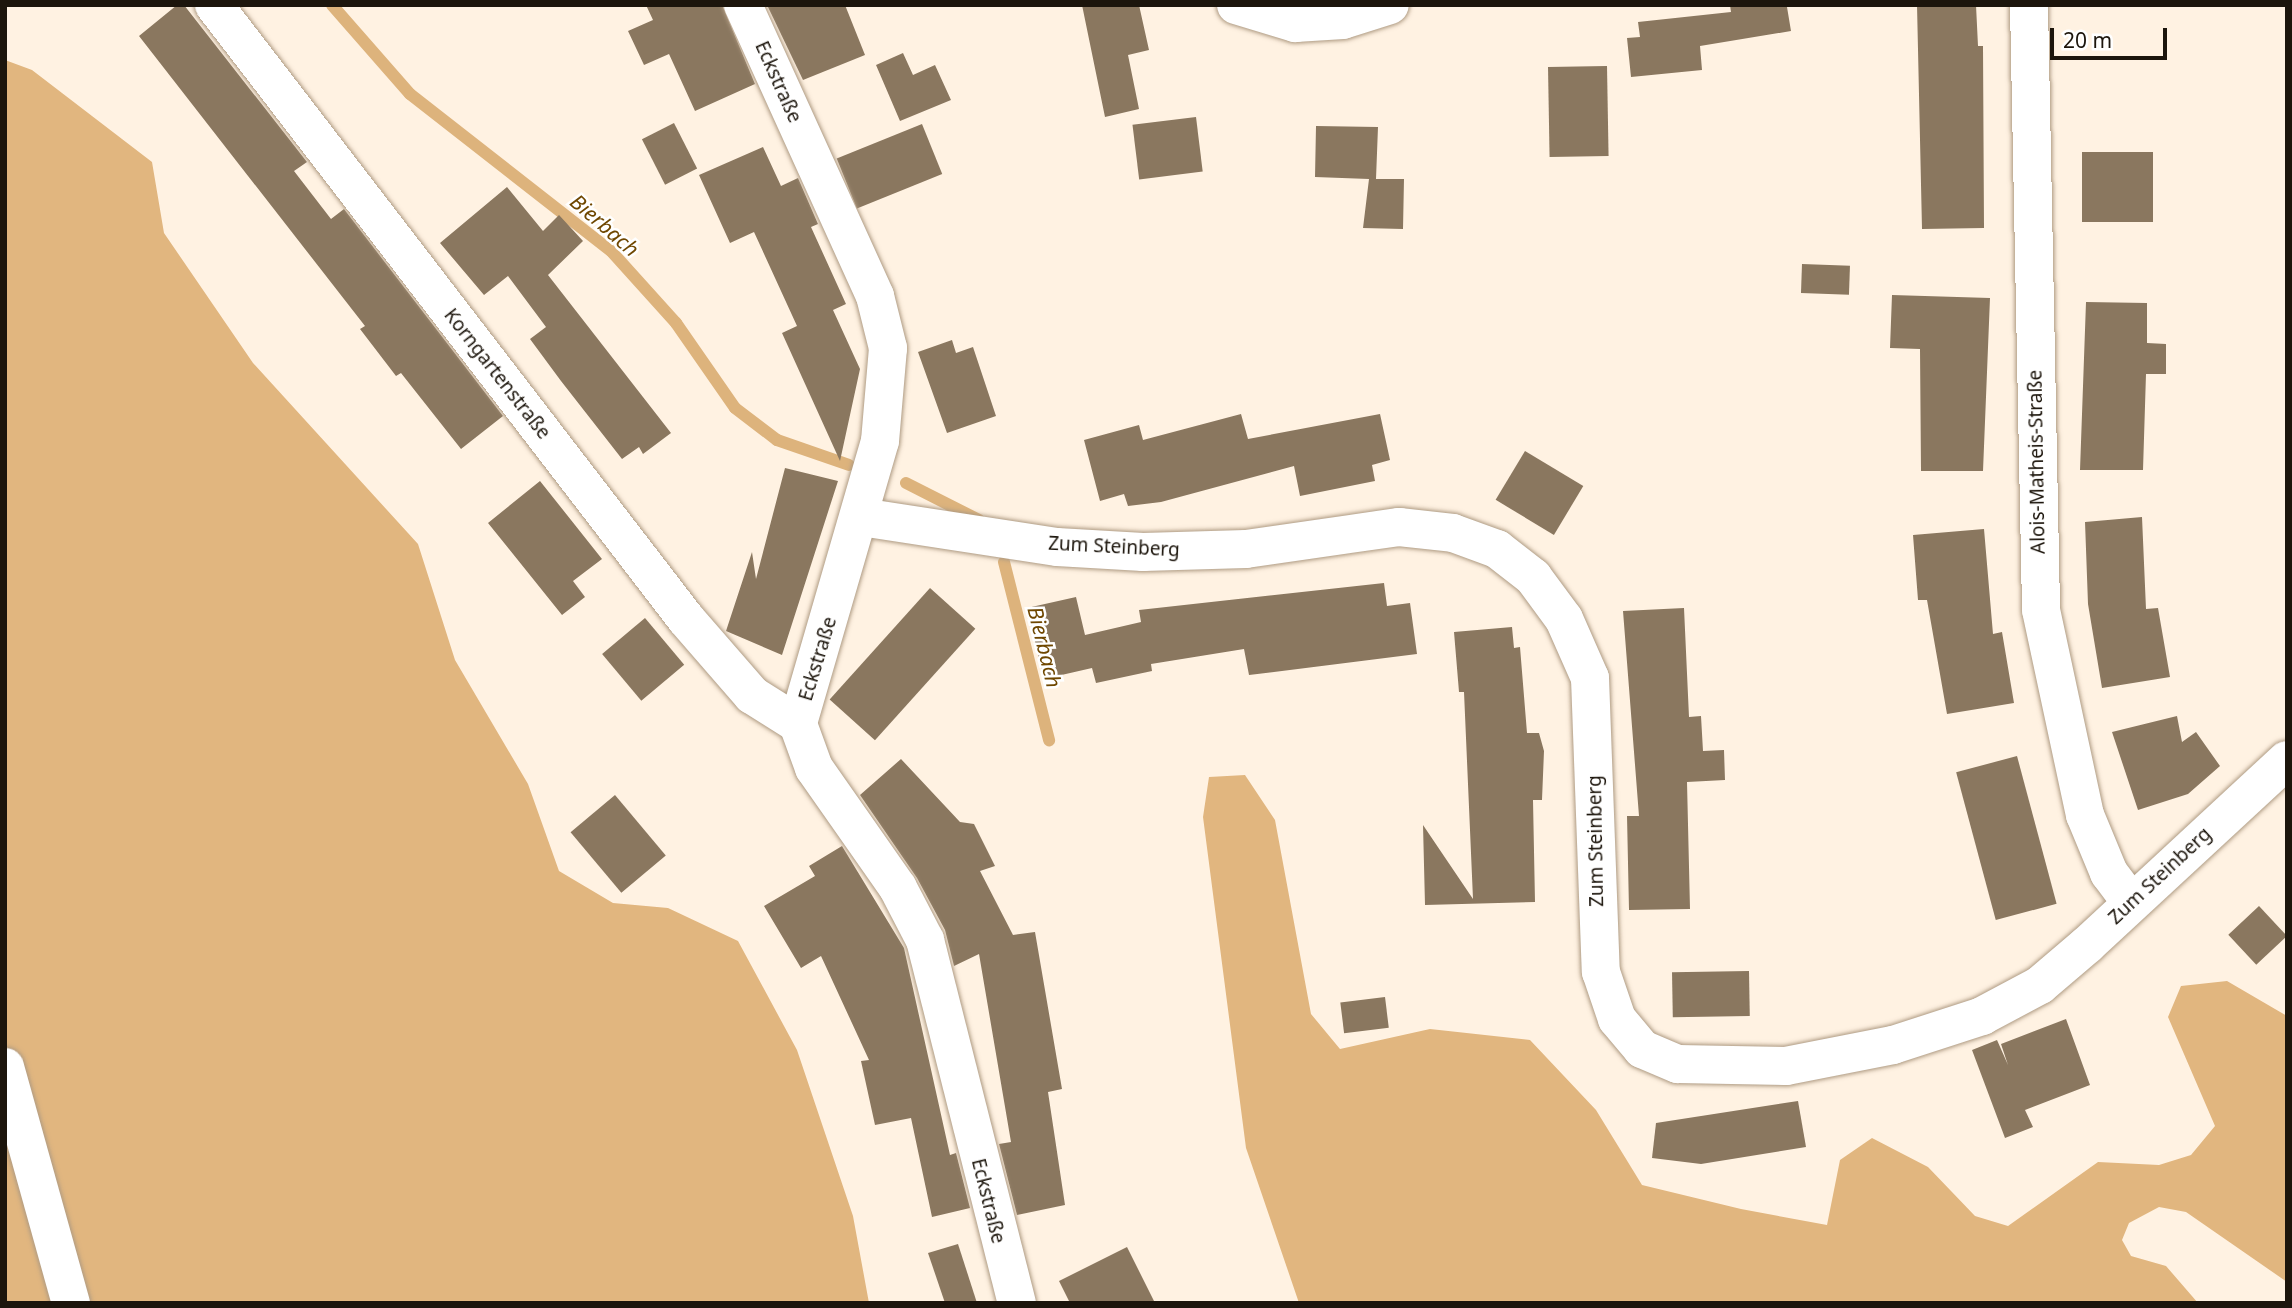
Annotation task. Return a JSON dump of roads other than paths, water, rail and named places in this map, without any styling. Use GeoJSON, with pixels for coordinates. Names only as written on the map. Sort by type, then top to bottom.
{"type":"FeatureCollection","features":[{"type":"Feature","properties":{"kind":"street","name":"Korngartenstraße"},"geometry":{"type":"LineString","coordinates":[[214,5],[686,619],[752,695],[798,724]]}},
{"type":"Feature","properties":{"kind":"street","name":"Eckstraße"},"geometry":{"type":"LineString","coordinates":[[743,5],[875,296],[888,348],[888,395],[861,517],[798,724],[814,768],[898,888],[925,940],[1017,1303]]}},
{"type":"Feature","properties":{"kind":"street"},"geometry":{"type":"LineString","coordinates":[[1243,9],[1296,23],[1331,21],[1391,5]]}},
{"type":"Feature","properties":{"kind":"street","name":"Alois-Matheis-Straße"},"geometry":{"type":"LineString","coordinates":[[2029,5],[2042,610],[2085,815],[2109,873],[2131,902]]}},
{"type":"Feature","properties":{"kind":"street","name":"Zum Steinberg"},"geometry":{"type":"LineString","coordinates":[[861,517],[1057,547],[1143,552],[1246,549],[1399,527],[1453,533],[1497,549],[1533,577],[1556,609],[1590,678],[1601,972],[1617,1019],[1633,1039],[1678,1064],[1786,1066],[1893,1045],[1982,1016],[2039,985],[2287,760]]}},
{"type":"Feature","properties":{"kind":"street"},"geometry":{"type":"LineString","coordinates":[[5,1067],[71,1303]]}},
{"type":"Feature","properties":{"kind":"waterway","name":"Bierbach"},"geometry":{"type":"LineString","coordinates":[[332,5],[410,94],[612,252],[676,323],[735,408],[777,440],[849,465]]}},
{"type":"Feature","properties":{"kind":"waterway","name":"Bierbach"},"geometry":{"type":"LineString","coordinates":[[906,483],[979,520]]}},
{"type":"Feature","properties":{"kind":"waterway","name":"Bierbach"},"geometry":{"type":"LineString","coordinates":[[1004,562],[1049,740]]}}]}
